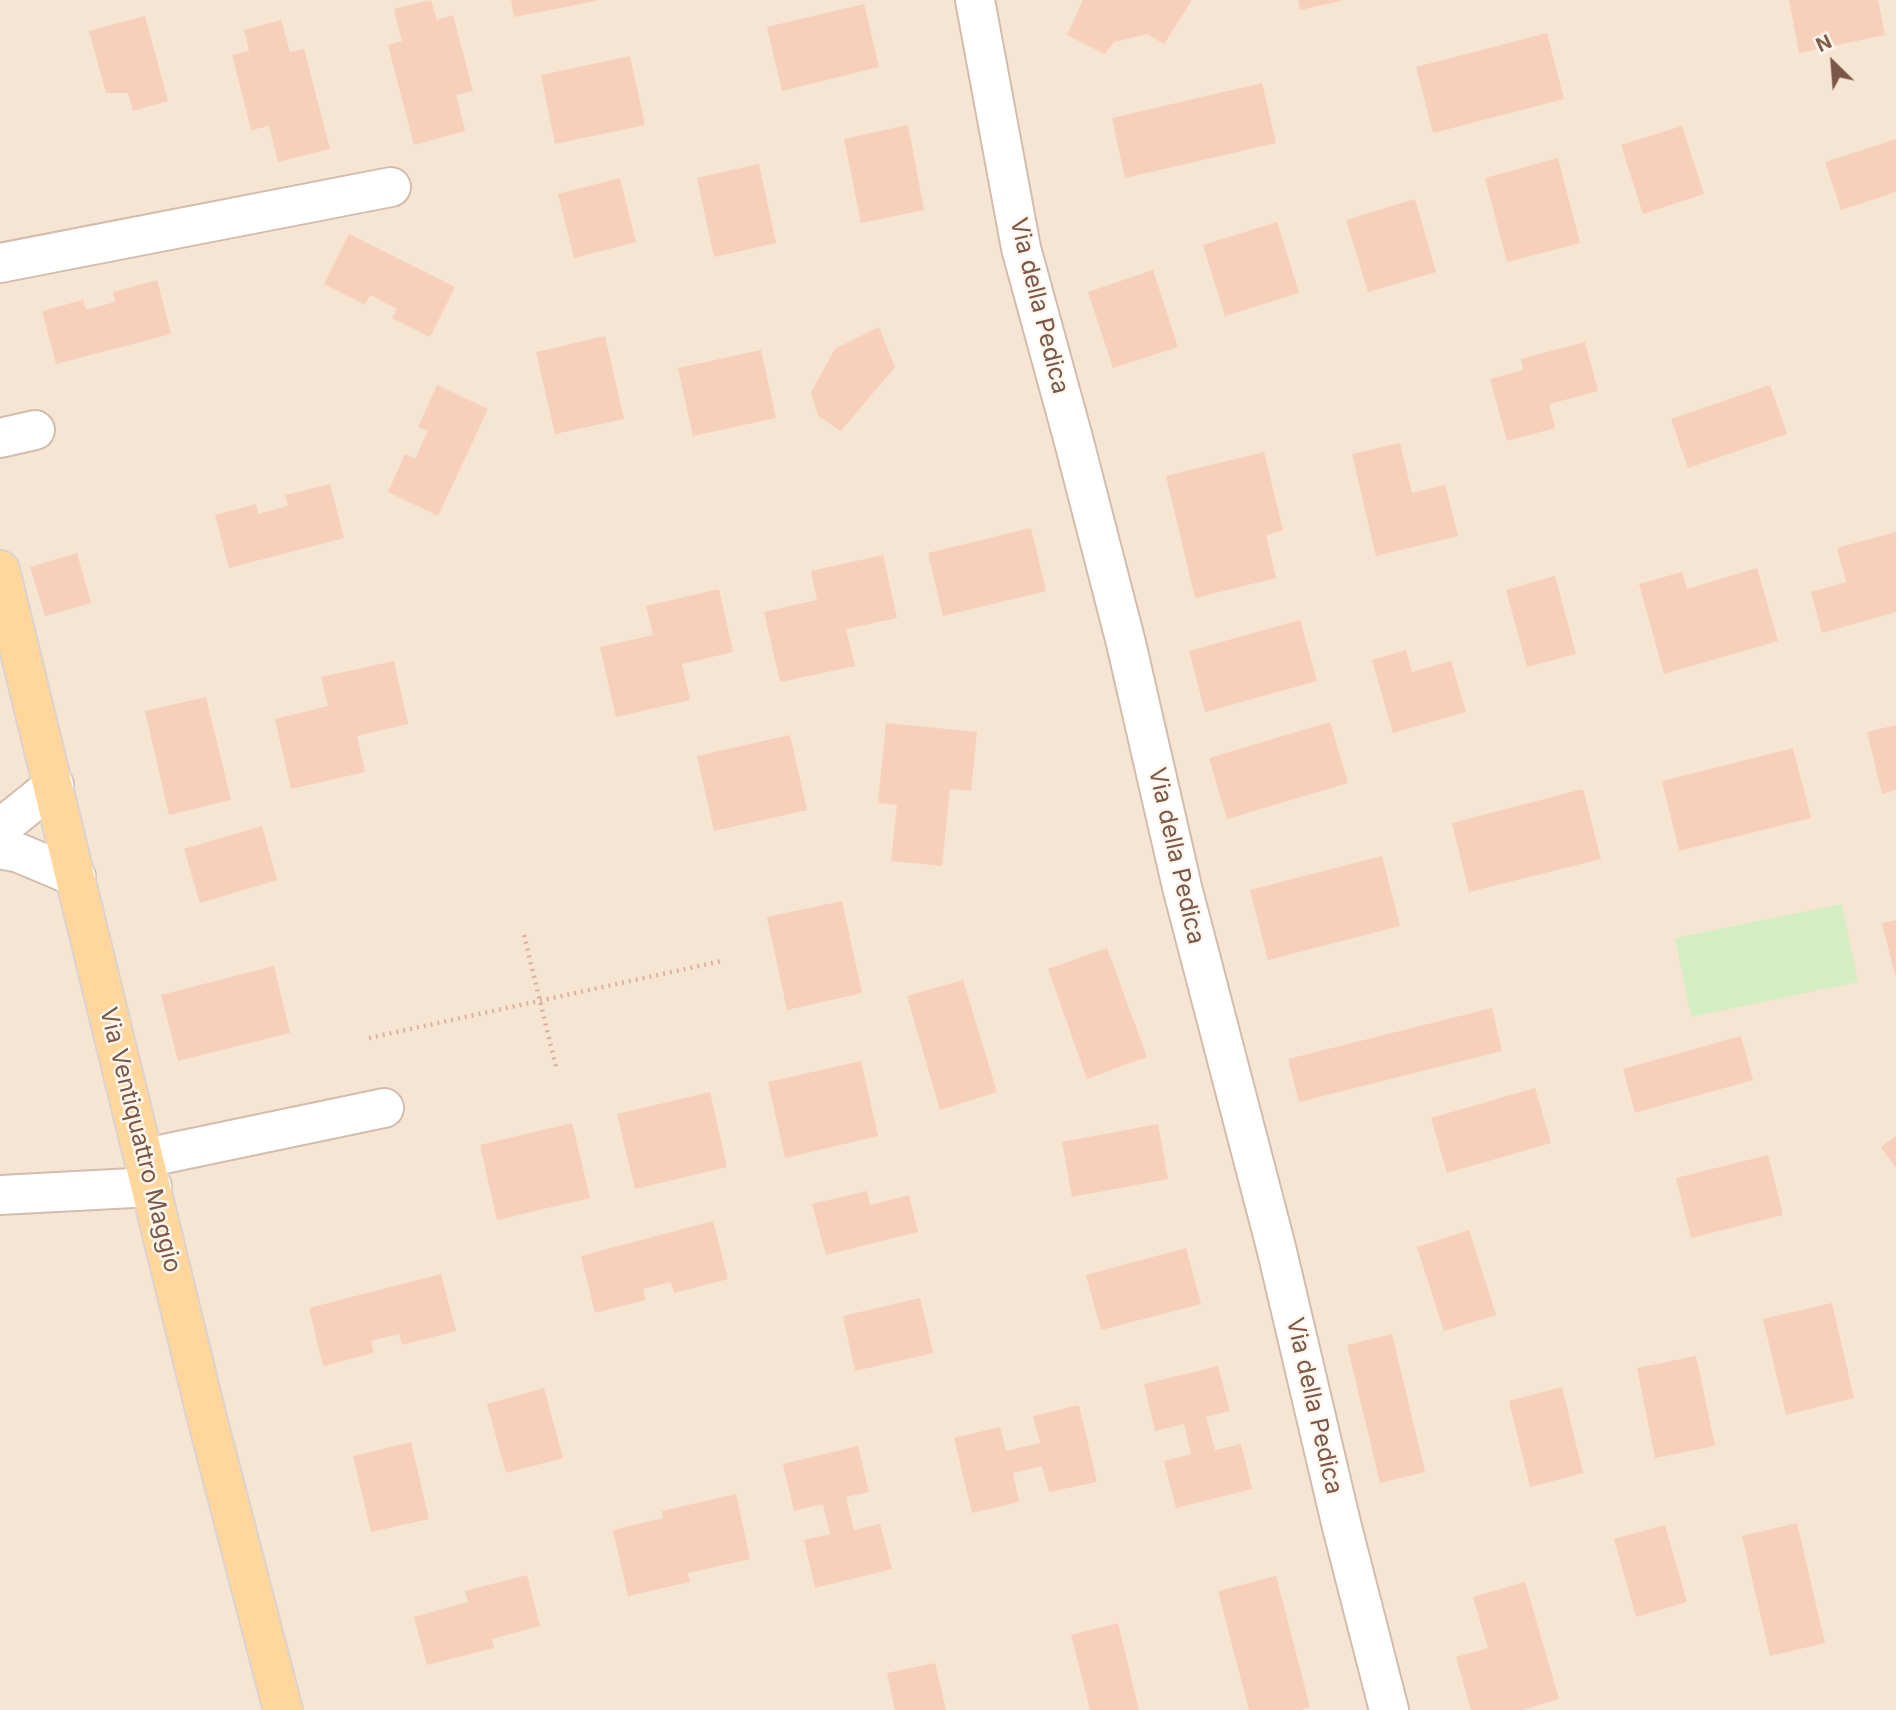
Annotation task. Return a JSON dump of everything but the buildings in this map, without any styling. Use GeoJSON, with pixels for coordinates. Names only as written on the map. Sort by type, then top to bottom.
{"type":"FeatureCollection","features":[{"type":"Feature","properties":{"kind":"main road","name":"Via Ventiquattro Maggio"},"geometry":{"type":"LineString","coordinates":[[0,570],[207,1418],[283,1710]]}},
{"type":"Feature","properties":{"kind":"street","name":"Via della Pedica"},"geometry":{"type":"LineString","coordinates":[[975,0],[1021,248],[1122,630],[1182,887],[1276,1247],[1341,1523],[1390,1710]]}},
{"type":"Feature","properties":{"kind":"street"},"geometry":{"type":"LineString","coordinates":[[0,263],[391,187]]}},
{"type":"Feature","properties":{"kind":"street"},"geometry":{"type":"LineString","coordinates":[[0,824],[8,822],[54,785]]}},
{"type":"Feature","properties":{"kind":"street"},"geometry":{"type":"LineString","coordinates":[[0,849],[19,853],[76,877]]}},
{"type":"Feature","properties":{"kind":"street"},"geometry":{"type":"LineString","coordinates":[[0,1195],[148,1173],[384,1108]]}},
{"type":"Feature","properties":{"kind":"path"},"geometry":{"type":"LineString","coordinates":[[524,936],[556,1071]]}},
{"type":"Feature","properties":{"kind":"path"},"geometry":{"type":"LineString","coordinates":[[369,1038],[722,961]]}},
{"type":"Feature","properties":{"kind":"shaded area"},"geometry":{"type":"Polygon","coordinates":[[[0,0],[1896,0],[1896,1710],[0,1710],[0,0]]]}},
{"type":"Feature","properties":{"kind":"green space"},"geometry":{"type":"Polygon","coordinates":[[[1842,904],[1858,982],[1691,1017],[1675,938],[1842,904]]]}}]}
